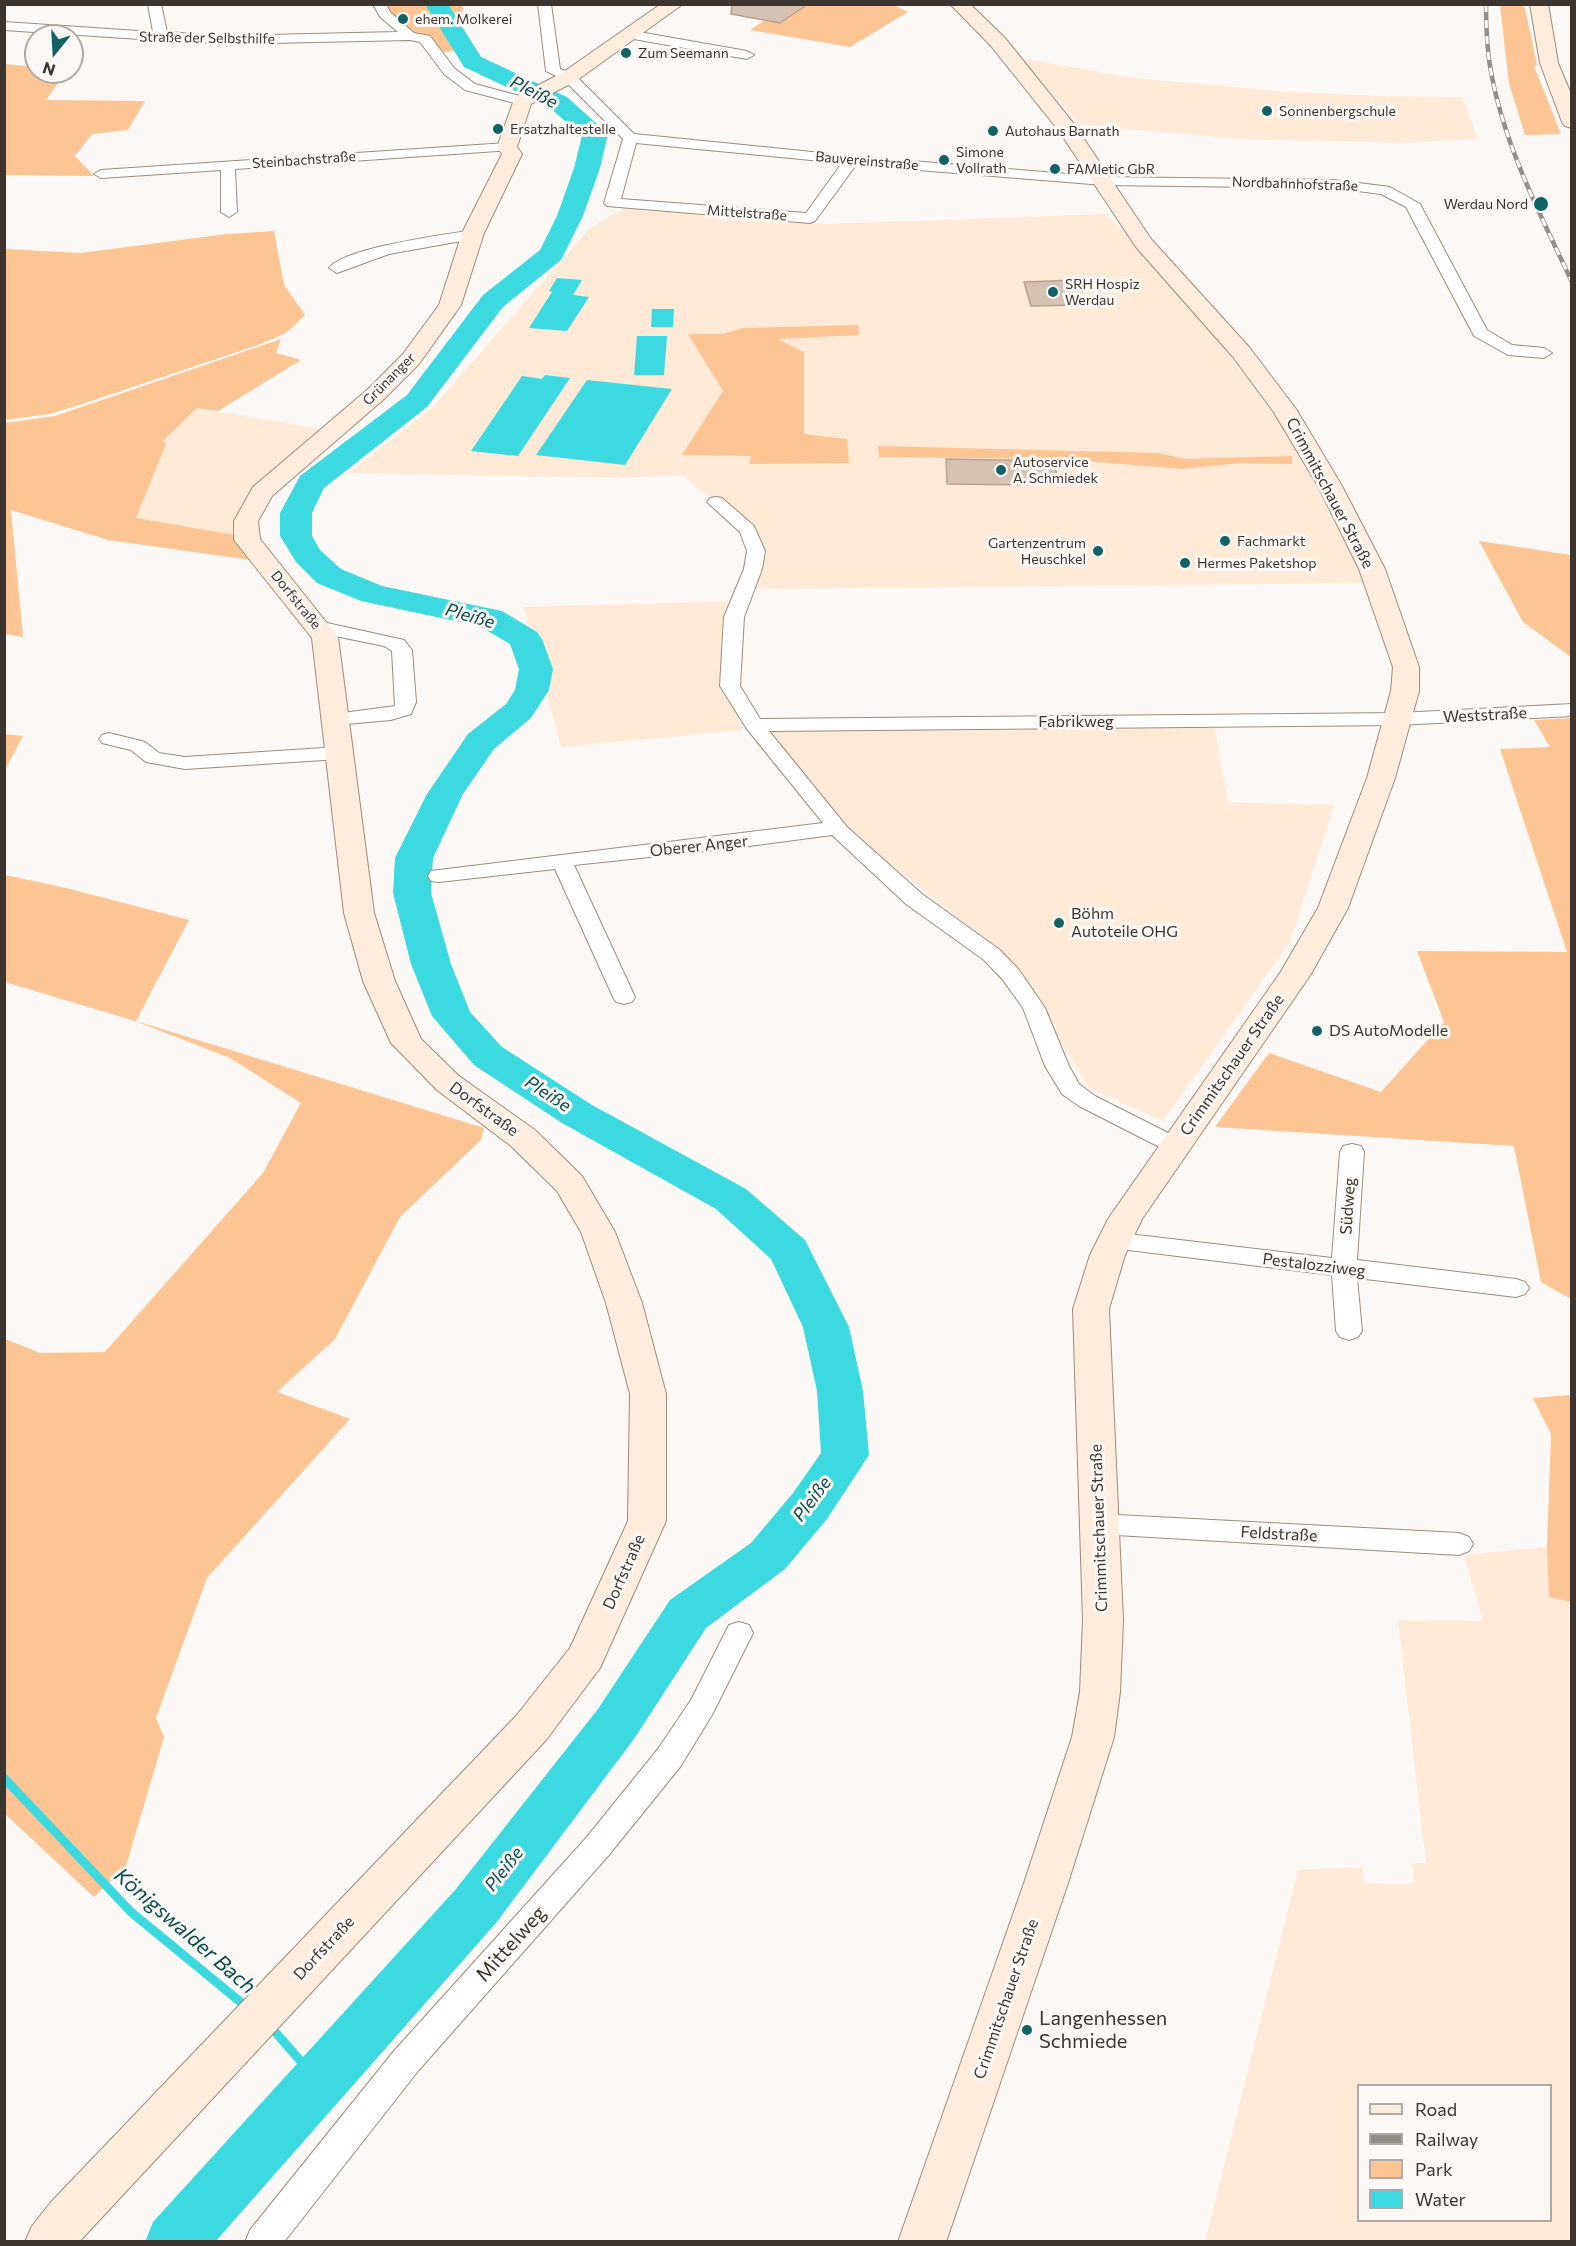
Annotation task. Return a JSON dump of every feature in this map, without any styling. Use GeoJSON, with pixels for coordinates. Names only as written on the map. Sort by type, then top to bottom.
{"type":"FeatureCollection","features":[{"type":"Feature","properties":{"kind":"street"},"geometry":{"type":"LineString","coordinates":[[154,4],[161,38]]}},
{"type":"Feature","properties":{"kind":"street"},"geometry":{"type":"LineString","coordinates":[[379,4],[385,14],[410,36],[425,39],[449,71],[470,87],[526,99],[569,77],[633,35],[674,4]]}},
{"type":"Feature","properties":{"kind":"street"},"geometry":{"type":"LineString","coordinates":[[544,4],[553,71],[569,77],[630,138]]}},
{"type":"Feature","properties":{"kind":"street","name":"Crimmitschauer Straße"},"geometry":{"type":"LineString","coordinates":[[922,2241],[1046,1883],[1093,1737],[1103,1664],[1091,1309],[1098,1274],[1112,1240],[1295,974],[1333,908],[1370,812],[1405,691],[1406,667],[1372,569],[1330,486],[1284,408],[1241,352],[1143,243],[1067,128],[998,42],[958,4]]}},
{"type":"Feature","properties":{"kind":"street"},"geometry":{"type":"LineString","coordinates":[[1539,4],[1549,63],[1572,122]]}},
{"type":"Feature","properties":{"kind":"street","name":"Straße der Selbsthilfe"},"geometry":{"type":"LineString","coordinates":[[4,26],[161,38],[223,40],[410,36]]}},
{"type":"Feature","properties":{"kind":"street"},"geometry":{"type":"LineString","coordinates":[[633,35],[747,55]]}},
{"type":"Feature","properties":{"kind":"street","name":"Grünanger"},"geometry":{"type":"LineString","coordinates":[[262,492],[375,395],[411,359],[450,305],[473,235],[512,154],[507,147],[526,99]]}},
{"type":"Feature","properties":{"kind":"street","name":"Bauvereinstraße"},"geometry":{"type":"LineString","coordinates":[[630,138],[852,160],[1104,181]]}},
{"type":"Feature","properties":{"kind":"street","name":"Mittelstraße"},"geometry":{"type":"LineString","coordinates":[[630,138],[612,202],[810,218],[852,160]]}},
{"type":"Feature","properties":{"kind":"street","name":"Steinbachstraße"},"geometry":{"type":"LineString","coordinates":[[101,174],[507,147]]}},
{"type":"Feature","properties":{"kind":"street"},"geometry":{"type":"LineString","coordinates":[[228,165],[229,212]]}},
{"type":"Feature","properties":{"kind":"street","name":"Nordbahnhofstraße"},"geometry":{"type":"LineString","coordinates":[[1104,181],[1334,184],[1385,190],[1412,204],[1480,333],[1508,350],[1544,353]]}},
{"type":"Feature","properties":{"kind":"street"},"geometry":{"type":"LineString","coordinates":[[337,268],[357,258],[385,251],[473,235]]}},
{"type":"Feature","properties":{"kind":"street","name":"Dorfstraße"},"geometry":{"type":"LineString","coordinates":[[49,2241],[68,2218],[531,1728],[586,1657],[647,1521],[648,1394],[624,1303],[598,1232],[570,1184],[523,1138],[448,1083],[407,1043],[379,981],[358,913],[329,651],[325,637],[318,627],[248,540],[246,521],[262,492]]}},
{"type":"Feature","properties":{"kind":"street"},"geometry":{"type":"LineString","coordinates":[[716,502],[748,530],[756,551],[753,569],[734,616],[730,686],[754,725],[836,828],[914,899],[992,955],[1011,975],[1034,1008],[1057,1066],[1070,1089],[1087,1101],[1175,1147]]}},
{"type":"Feature","properties":{"kind":"street"},"geometry":{"type":"LineString","coordinates":[[318,627],[389,641],[397,644],[402,650],[406,702],[404,710],[391,714],[335,719]]}},
{"type":"Feature","properties":{"kind":"street","name":"Weststraße"},"geometry":{"type":"LineString","coordinates":[[1398,719],[1572,710]]}},
{"type":"Feature","properties":{"kind":"street","name":"Fabrikweg"},"geometry":{"type":"LineString","coordinates":[[754,725],[1398,719]]}},
{"type":"Feature","properties":{"kind":"street"},"geometry":{"type":"LineString","coordinates":[[109,739],[138,746],[153,758],[185,763],[339,753]]}},
{"type":"Feature","properties":{"kind":"street","name":"Oberer Anger"},"geometry":{"type":"LineString","coordinates":[[440,876],[836,828]]}},
{"type":"Feature","properties":{"kind":"street"},"geometry":{"type":"LineString","coordinates":[[562,862],[624,996]]}},
{"type":"Feature","properties":{"kind":"street","name":"Südweg"},"geometry":{"type":"LineString","coordinates":[[1349,1331],[1344,1269],[1352,1152]]}},
{"type":"Feature","properties":{"kind":"street","name":"Pestalozziweg"},"geometry":{"type":"LineString","coordinates":[[1112,1240],[1516,1288]]}},
{"type":"Feature","properties":{"kind":"street","name":"Feldstraße"},"geometry":{"type":"LineString","coordinates":[[1099,1524],[1459,1544]]}},
{"type":"Feature","properties":{"kind":"street","name":"Mittelweg"},"geometry":{"type":"LineString","coordinates":[[262,2241],[406,2061],[597,1847],[669,1758],[702,1707],[739,1633]]}},
{"type":"Feature","properties":{"kind":"shaded area","name":"Sonnenbergschule"},"geometry":{"type":"Polygon","coordinates":[[[1020,58],[1134,78],[1275,91],[1462,97],[1478,139],[1404,143],[1241,139],[1080,125],[1020,58]]]}},
{"type":"Feature","properties":{"kind":"shaded area"},"geometry":{"type":"Polygon","coordinates":[[[624,208],[827,224],[1107,214],[1210,330],[1302,452],[1376,583],[746,589],[756,551],[716,502],[682,475],[626,478],[348,473],[432,408],[589,229],[624,208]]]}},
{"type":"Feature","properties":{"kind":"shaded area"},"geometry":{"type":"Polygon","coordinates":[[[197,408],[333,431],[262,492],[246,537],[136,519],[166,444],[163,441],[197,408]]]}},
{"type":"Feature","properties":{"kind":"shaded area"},"geometry":{"type":"Polygon","coordinates":[[[728,601],[725,682],[743,730],[561,747],[524,607],[728,601]]]}},
{"type":"Feature","properties":{"kind":"shaded area"},"geometry":{"type":"Polygon","coordinates":[[[1212,716],[1228,802],[1334,805],[1290,942],[1163,1121],[1090,1089],[1007,956],[851,833],[760,719],[1212,716]]]}},
{"type":"Feature","properties":{"kind":"shaded area"},"geometry":{"type":"Polygon","coordinates":[[[1547,1547],[1549,1597],[1572,1602],[1571,2241],[1205,2242],[1298,1870],[1362,1867],[1365,1884],[1415,1883],[1412,1864],[1426,1863],[1398,1620],[1483,1621],[1464,1555],[1547,1547]]]}},
{"type":"Feature","properties":{"kind":"green space"},"geometry":{"type":"Polygon","coordinates":[[[379,5],[463,5],[461,47],[464,50],[435,53],[425,39],[410,36],[379,5]]]}},
{"type":"Feature","properties":{"kind":"green space"},"geometry":{"type":"Polygon","coordinates":[[[807,5],[894,5],[908,12],[850,47],[750,30],[765,20],[780,23],[807,5]]]}},
{"type":"Feature","properties":{"kind":"green space"},"geometry":{"type":"Polygon","coordinates":[[[1500,5],[1522,5],[1525,8],[1537,65],[1534,66],[1561,134],[1525,135],[1509,83],[1500,5]]]}},
{"type":"Feature","properties":{"kind":"green space"},"geometry":{"type":"Polygon","coordinates":[[[5,64],[24,66],[24,84],[57,84],[46,100],[145,101],[128,130],[92,134],[75,156],[94,176],[5,175],[5,64]]]}},
{"type":"Feature","properties":{"kind":"green space"},"geometry":{"type":"Polygon","coordinates":[[[274,231],[284,285],[305,315],[286,333],[261,344],[79,405],[49,414],[5,420],[5,249],[81,253],[227,234],[274,231]]]}},
{"type":"Feature","properties":{"kind":"green space"},"geometry":{"type":"Polygon","coordinates":[[[858,325],[859,335],[777,339],[804,352],[804,434],[847,439],[849,463],[749,464],[751,456],[682,455],[723,391],[688,334],[723,334],[743,328],[858,325]]]}},
{"type":"Feature","properties":{"kind":"green space"},"geometry":{"type":"Polygon","coordinates":[[[281,339],[276,353],[301,360],[218,411],[197,408],[163,441],[166,444],[136,518],[246,537],[265,562],[108,540],[11,510],[23,637],[5,634],[4,423],[55,416],[281,339]]]}},
{"type":"Feature","properties":{"kind":"green space"},"geometry":{"type":"Polygon","coordinates":[[[878,446],[1159,453],[1184,459],[1292,456],[1292,464],[1240,463],[1183,469],[1062,459],[879,457],[878,446]]]}},
{"type":"Feature","properties":{"kind":"green space"},"geometry":{"type":"Polygon","coordinates":[[[1479,541],[1571,555],[1571,657],[1523,622],[1479,541]]]}},
{"type":"Feature","properties":{"kind":"green space"},"geometry":{"type":"Polygon","coordinates":[[[1572,718],[1571,1299],[1541,1282],[1514,1146],[1215,1127],[1269,1053],[1381,1092],[1444,1022],[1417,951],[1567,952],[1500,749],[1550,747],[1534,720],[1572,718]]]}},
{"type":"Feature","properties":{"kind":"green space"},"geometry":{"type":"Polygon","coordinates":[[[4,734],[23,736],[5,770],[4,770],[4,734]]]}},
{"type":"Feature","properties":{"kind":"green space"},"geometry":{"type":"Polygon","coordinates":[[[5,875],[66,888],[189,920],[136,1021],[484,1128],[481,1140],[400,1217],[335,1339],[277,1392],[350,1419],[207,1578],[156,1718],[164,1737],[126,1866],[94,1897],[5,1814],[5,1339],[40,1353],[105,1352],[263,1173],[301,1103],[230,1058],[135,1021],[5,982],[5,875]]]}},
{"type":"Feature","properties":{"kind":"green space"},"geometry":{"type":"Polygon","coordinates":[[[1571,1395],[1571,1602],[1549,1597],[1547,1547],[1551,1434],[1533,1398],[1571,1395]]]}},
{"type":"Feature","properties":{"kind":"water"},"geometry":{"type":"Polygon","coordinates":[[[557,278],[582,280],[573,295],[589,297],[567,331],[529,328],[552,292],[549,291],[557,278]]]}},
{"type":"Feature","properties":{"kind":"water"},"geometry":{"type":"Polygon","coordinates":[[[652,309],[674,309],[673,327],[651,327],[652,309]]]}},
{"type":"Feature","properties":{"kind":"water"},"geometry":{"type":"Polygon","coordinates":[[[637,336],[667,336],[664,375],[634,375],[637,336]]]}},
{"type":"Feature","properties":{"kind":"water"},"geometry":{"type":"Polygon","coordinates":[[[545,375],[570,378],[518,456],[471,451],[522,376],[542,379],[545,375]]]}},
{"type":"Feature","properties":{"kind":"water"},"geometry":{"type":"Polygon","coordinates":[[[587,380],[672,389],[625,465],[536,455],[587,380]]]}},
{"type":"Feature","properties":{"kind":"building"},"geometry":{"type":"Polygon","coordinates":[[[732,4],[808,4],[780,23],[731,14],[732,4]]]}},
{"type":"Feature","properties":{"kind":"building","name":"SRH Hospiz Werdau"},"geometry":{"type":"Polygon","coordinates":[[[1076,280],[1084,305],[1031,306],[1024,282],[1076,280]]]}},
{"type":"Feature","properties":{"kind":"building","name":"Autoservice A. Schmiedek"},"geometry":{"type":"Polygon","coordinates":[[[946,459],[1055,461],[1057,481],[1027,480],[1027,485],[947,484],[946,459]]]}},
{"type":"Feature","properties":{"kind":"waterway","name":"Pleiße"},"geometry":{"type":"LineString","coordinates":[[175,2242],[476,1906],[616,1724],[688,1614],[768,1556],[810,1506],[845,1455],[840,1391],[826,1327],[789,1251],[731,1199],[577,1114],[488,1056],[452,1016],[431,964],[412,893],[414,858],[445,794],[481,742],[519,711],[532,690],[536,669],[525,639],[490,618],[373,594],[329,576],[307,555],[296,536],[296,513],[311,483],[417,401],[493,301],[551,254],[570,216],[587,168],[595,134],[558,102],[472,62],[436,4]]}},
{"type":"Feature","properties":{"kind":"waterway","name":"Königswalder Bach"},"geometry":{"type":"LineString","coordinates":[[4,1778],[131,1912],[249,2009]]}},
{"type":"Feature","properties":{"kind":"waterway","name":"Königswalder Bach"},"geometry":{"type":"LineString","coordinates":[[269,2025],[319,2082]]}},
{"type":"Feature","properties":{"kind":"railway"},"geometry":{"type":"LineString","coordinates":[[1486,4],[1490,68],[1506,130],[1526,182],[1572,282]]}},
{"type":"Feature","properties":{"kind":"place","name":"ehem. Molkerei"},"geometry":{"type":"Point","coordinates":[403,19]}},
{"type":"Feature","properties":{"kind":"place","name":"Zum Seemann"},"geometry":{"type":"Point","coordinates":[626,53]}},
{"type":"Feature","properties":{"kind":"place","name":"Sonnenbergschule"},"geometry":{"type":"Point","coordinates":[1267,111]}},
{"type":"Feature","properties":{"kind":"place","name":"Ersatzhaltestelle"},"geometry":{"type":"Point","coordinates":[498,129]}},
{"type":"Feature","properties":{"kind":"place","name":"Autohaus Barnath"},"geometry":{"type":"Point","coordinates":[993,131]}},
{"type":"Feature","properties":{"kind":"place","name":"Simone Vollrath"},"geometry":{"type":"Point","coordinates":[944,160]}},
{"type":"Feature","properties":{"kind":"place","name":"FAMletic GbR"},"geometry":{"type":"Point","coordinates":[1055,169]}},
{"type":"Feature","properties":{"kind":"place","name":"Werdau Nord"},"geometry":{"type":"Point","coordinates":[1541,204]}},
{"type":"Feature","properties":{"kind":"place","name":"SRH Hospiz Werdau"},"geometry":{"type":"Point","coordinates":[1053,292]}},
{"type":"Feature","properties":{"kind":"place","name":"Autoservice A. Schmiedek"},"geometry":{"type":"Point","coordinates":[1001,470]}},
{"type":"Feature","properties":{"kind":"place","name":"Fachmarkt"},"geometry":{"type":"Point","coordinates":[1225,541]}},
{"type":"Feature","properties":{"kind":"place","name":"Gartenzentrum Heuschkel"},"geometry":{"type":"Point","coordinates":[1098,551]}},
{"type":"Feature","properties":{"kind":"place","name":"Hermes Paketshop"},"geometry":{"type":"Point","coordinates":[1185,563]}},
{"type":"Feature","properties":{"kind":"place","name":"Böhm Autoteile OHG"},"geometry":{"type":"Point","coordinates":[1059,923]}},
{"type":"Feature","properties":{"kind":"place","name":"DS AutoModelle"},"geometry":{"type":"Point","coordinates":[1317,1031]}},
{"type":"Feature","properties":{"kind":"place","name":"Langenhessen Schmiede"},"geometry":{"type":"Point","coordinates":[1027,2030]}}]}
